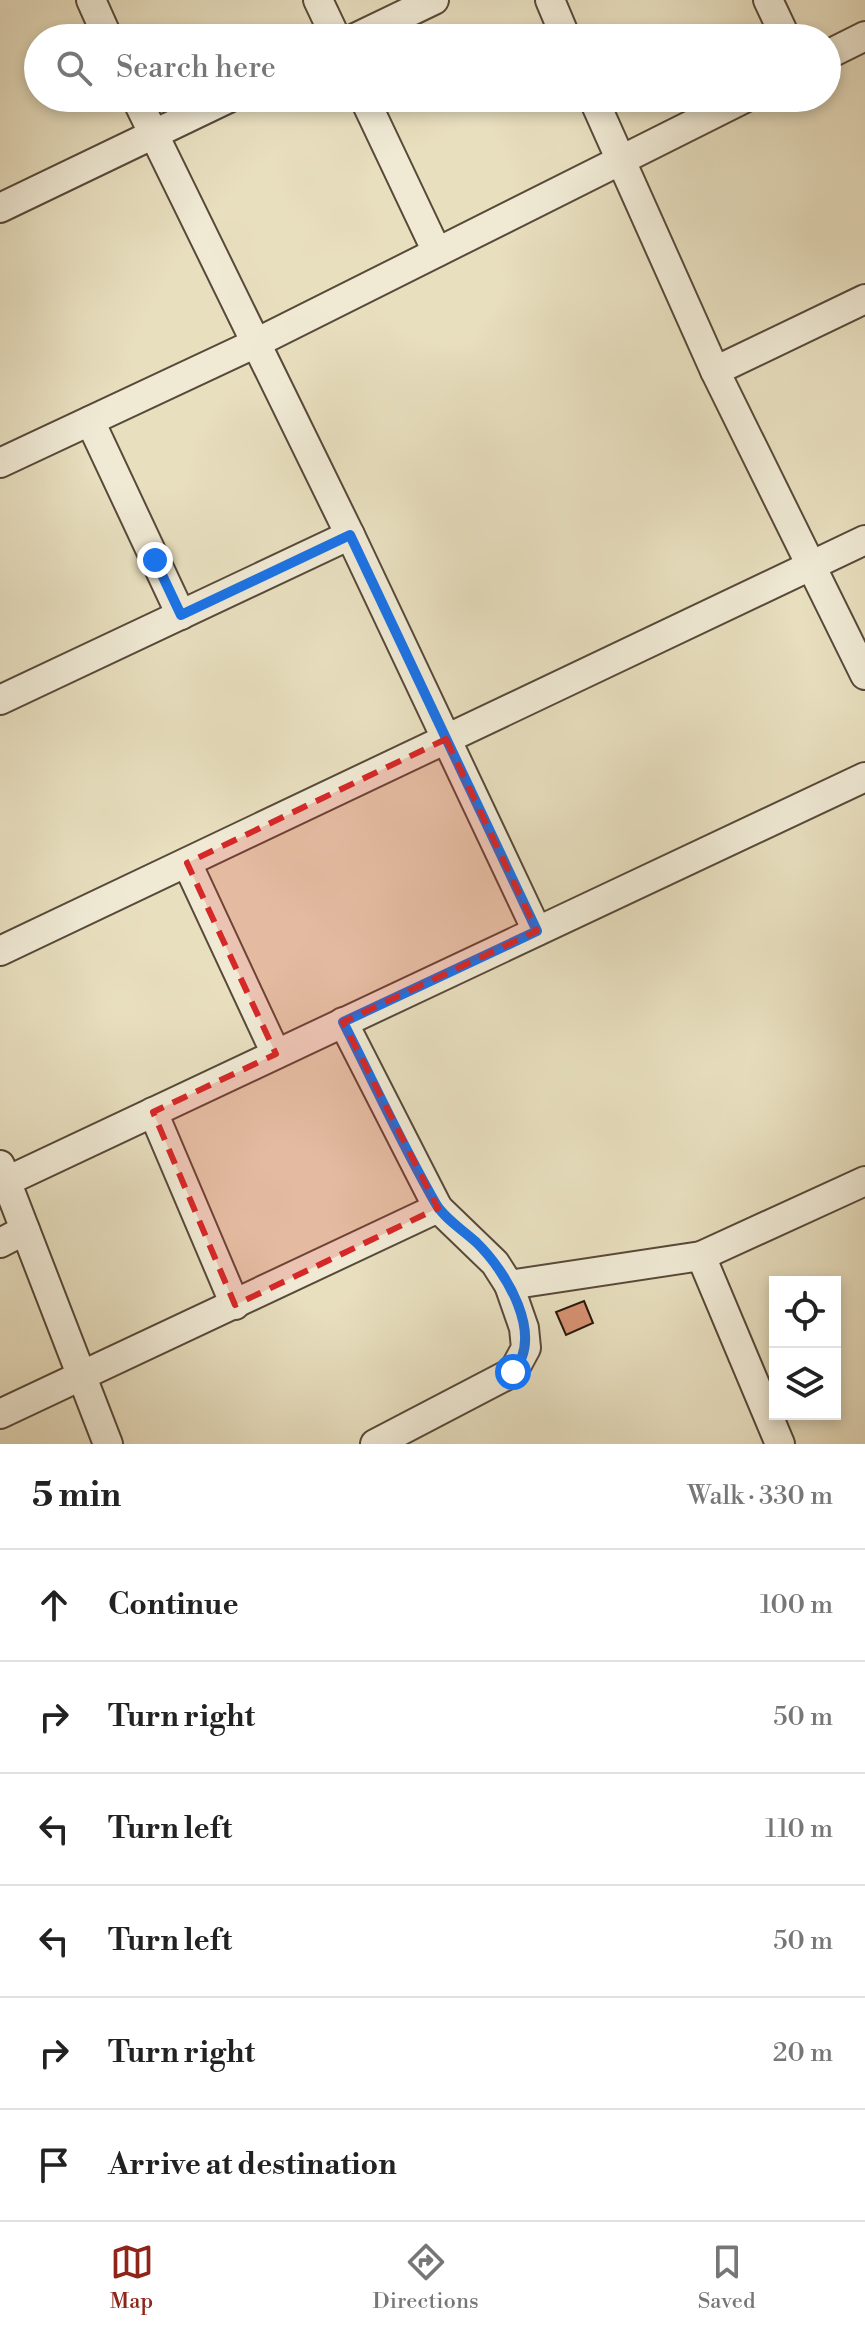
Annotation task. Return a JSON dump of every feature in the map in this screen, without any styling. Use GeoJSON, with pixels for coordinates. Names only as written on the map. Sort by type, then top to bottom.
{"type":"FeatureCollection","features":[{"type":"Feature","properties":{"kind":"street"},"geometry":{"type":"LineString","coordinates":[[91,0],[102,24]]}},
{"type":"Feature","properties":{"kind":"street"},"geometry":{"type":"LineString","coordinates":[[318,0],[329,24]]}},
{"type":"Feature","properties":{"kind":"street"},"geometry":{"type":"LineString","coordinates":[[384,24],[434,0]]}},
{"type":"Feature","properties":{"kind":"street"},"geometry":{"type":"LineString","coordinates":[[550,0],[560,24]]}},
{"type":"Feature","properties":{"kind":"street"},"geometry":{"type":"LineString","coordinates":[[768,0],[779,24]]}},
{"type":"Feature","properties":{"kind":"street"},"geometry":{"type":"LineString","coordinates":[[841,48],[865,36]]}},
{"type":"Feature","properties":{"kind":"street"},"geometry":{"type":"LineString","coordinates":[[142,112],[350,535],[537,931]]}},
{"type":"Feature","properties":{"kind":"street"},"geometry":{"type":"LineString","coordinates":[[0,208],[200,112]]}},
{"type":"Feature","properties":{"kind":"street"},"geometry":{"type":"LineString","coordinates":[[371,112],[437,252]]}},
{"type":"Feature","properties":{"kind":"street"},"geometry":{"type":"LineString","coordinates":[[599,112],[715,371],[865,675]]}},
{"type":"Feature","properties":{"kind":"street"},"geometry":{"type":"LineString","coordinates":[[0,463],[254,344],[718,112]]}},
{"type":"Feature","properties":{"kind":"street"},"geometry":{"type":"LineString","coordinates":[[715,371],[865,299]]}},
{"type":"Feature","properties":{"kind":"street"},"geometry":{"type":"LineString","coordinates":[[90,421],[181,615]]}},
{"type":"Feature","properties":{"kind":"street"},"geometry":{"type":"LineString","coordinates":[[0,700],[350,535]]}},
{"type":"Feature","properties":{"kind":"street"},"geometry":{"type":"LineString","coordinates":[[0,951],[865,540]]}},
{"type":"Feature","properties":{"kind":"street"},"geometry":{"type":"LineString","coordinates":[[108,1444],[81,1377],[12,1237],[3,1172],[153,1112],[865,777]]}},
{"type":"Feature","properties":{"kind":"street"},"geometry":{"type":"LineString","coordinates":[[187,863],[276,1054]]}},
{"type":"Feature","properties":{"kind":"street"},"geometry":{"type":"LineString","coordinates":[[343,1022],[438,1208],[495,1263],[509,1285],[524,1328],[526,1348],[522,1361],[513,1372],[375,1444]]}},
{"type":"Feature","properties":{"kind":"street"},"geometry":{"type":"LineString","coordinates":[[153,1112],[235,1305]]}},
{"type":"Feature","properties":{"kind":"street"},"geometry":{"type":"LineString","coordinates":[[509,1285],[701,1256],[865,1181]]}},
{"type":"Feature","properties":{"kind":"street"},"geometry":{"type":"LineString","coordinates":[[0,1414],[438,1208]]}},
{"type":"Feature","properties":{"kind":"street"},"geometry":{"type":"LineString","coordinates":[[701,1256],[780,1444]]}},
{"type":"Feature","properties":{"kind":"highlighted area"},"geometry":{"type":"Polygon","coordinates":[[[446,739],[537,931],[343,1022],[438,1208],[235,1305],[153,1112],[276,1054],[187,863],[446,739]]]}},
{"type":"Feature","properties":{"kind":"building"},"geometry":{"type":"Polygon","coordinates":[[[584,1301],[593,1323],[566,1335],[556,1312],[584,1301]]]}},
{"type":"Feature","properties":{"kind":"route"},"geometry":{"type":"LineString","coordinates":[[155,560],[181,615],[350,535],[537,931],[343,1022],[438,1208],[477,1243],[509,1285],[524,1328],[526,1348],[522,1361],[513,1372]]}}]}
